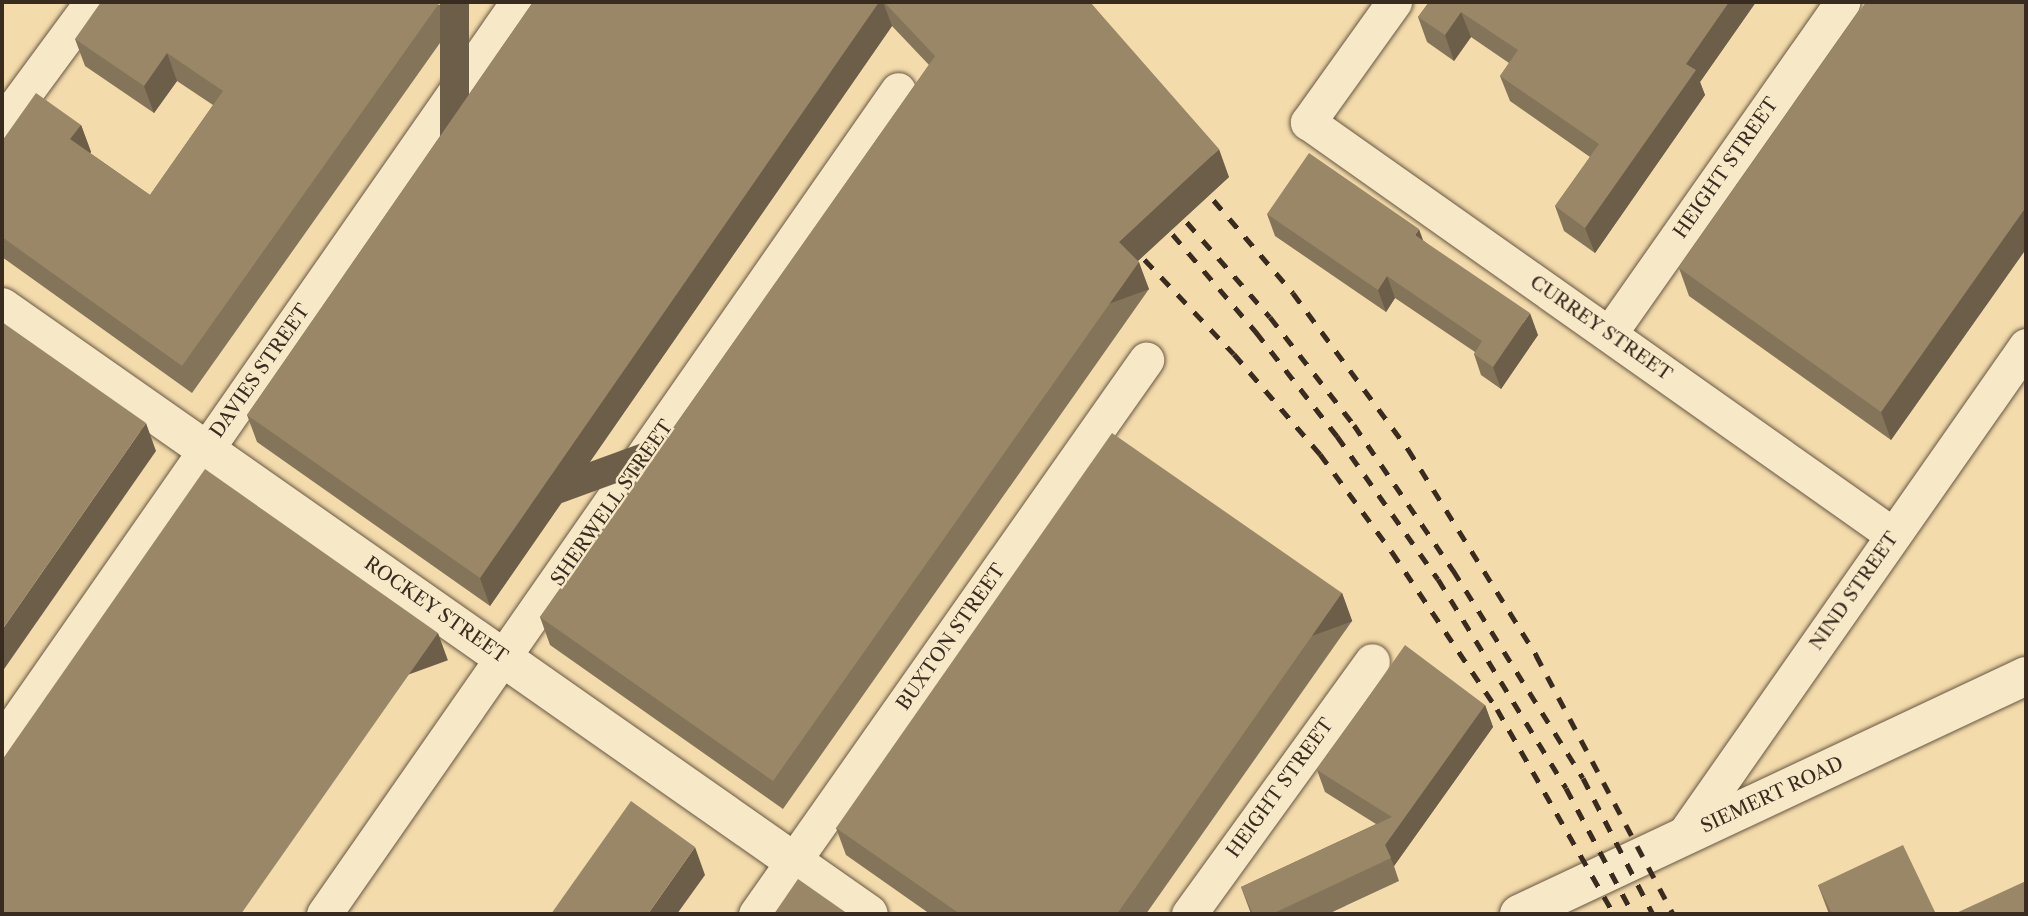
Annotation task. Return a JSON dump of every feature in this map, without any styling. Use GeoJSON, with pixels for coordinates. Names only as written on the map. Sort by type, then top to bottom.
{"type":"FeatureCollection","features":[{"type":"Feature","properties":{"kind":"street"},"geometry":{"type":"LineString","coordinates":[[2,124],[92,2]]}},
{"type":"Feature","properties":{"kind":"street","name":"DAVIES STREET"},"geometry":{"type":"LineString","coordinates":[[2,742],[518,2]]}},
{"type":"Feature","properties":{"kind":"street","name":"CURREY STREET"},"geometry":{"type":"LineString","coordinates":[[1394,2],[1308,122],[1893,535]]}},
{"type":"Feature","properties":{"kind":"street","name":"HEIGHT STREET"},"geometry":{"type":"LineString","coordinates":[[1609,334],[1842,2]]}},
{"type":"Feature","properties":{"kind":"street","name":"SHERWELL STREET"},"geometry":{"type":"LineString","coordinates":[[324,914],[898,90]]}},
{"type":"Feature","properties":{"kind":"street","name":"ROCKEY STREET"},"geometry":{"type":"LineString","coordinates":[[2,307],[869,914]]}},
{"type":"Feature","properties":{"kind":"street","name":"NIND STREET"},"geometry":{"type":"LineString","coordinates":[[1683,836],[2026,346]]}},
{"type":"Feature","properties":{"kind":"street","name":"BUXTON STREET"},"geometry":{"type":"LineString","coordinates":[[756,914],[1146,360]]}},
{"type":"Feature","properties":{"kind":"street","name":"HEIGHT STREET"},"geometry":{"type":"LineString","coordinates":[[1189,914],[1372,661]]}},
{"type":"Feature","properties":{"kind":"street","name":"SIEMERT ROAD"},"geometry":{"type":"LineString","coordinates":[[1518,914],[2026,676]]}},
{"type":"Feature","properties":{"kind":"building"},"geometry":{"type":"Polygon","coordinates":[[[101,2],[440,2],[182,366],[2,237],[2,141],[36,93],[81,125],[70,139],[150,195],[223,91],[167,53],[144,86],[75,39],[101,2]]]}},
{"type":"Feature","properties":{"kind":"building"},"geometry":{"type":"Polygon","coordinates":[[[533,2],[879,2],[480,578],[247,415],[533,2]]]}},
{"type":"Feature","properties":{"kind":"building"},"geometry":{"type":"Polygon","coordinates":[[[884,2],[1090,2],[1219,149],[1119,242],[1139,262],[773,781],[540,617],[935,56],[884,2]]]}},
{"type":"Feature","properties":{"kind":"building"},"geometry":{"type":"Polygon","coordinates":[[[1429,2],[1729,2],[1686,64],[1696,70],[1585,228],[1555,206],[1599,144],[1500,76],[1518,50],[1461,12],[1445,35],[1418,17],[1429,2]]]}},
{"type":"Feature","properties":{"kind":"building"},"geometry":{"type":"Polygon","coordinates":[[[1866,2],[2026,2],[2026,207],[1881,412],[1679,268],[1866,2]]]}},
{"type":"Feature","properties":{"kind":"building"},"geometry":{"type":"Polygon","coordinates":[[[1309,153],[1419,229],[1415,235],[1530,313],[1493,367],[1474,354],[1482,341],[1387,276],[1378,290],[1267,214],[1309,153]]]}},
{"type":"Feature","properties":{"kind":"building"},"geometry":{"type":"Polygon","coordinates":[[[2,322],[146,423],[2,630],[2,322]]]}},
{"type":"Feature","properties":{"kind":"building"},"geometry":{"type":"Polygon","coordinates":[[[1112,433],[1342,593],[1117,914],[960,914],[836,828],[1112,433]]]}},
{"type":"Feature","properties":{"kind":"building"},"geometry":{"type":"Polygon","coordinates":[[[205,469],[438,633],[241,914],[2,914],[2,760],[205,469]]]}},
{"type":"Feature","properties":{"kind":"building"},"geometry":{"type":"Polygon","coordinates":[[[1405,645],[1485,705],[1385,845],[1391,858],[1272,914],[1253,914],[1241,887],[1392,817],[1317,770],[1405,645]]]}},
{"type":"Feature","properties":{"kind":"building"},"geometry":{"type":"Polygon","coordinates":[[[631,801],[695,847],[648,914],[551,914],[631,801]]]}},
{"type":"Feature","properties":{"kind":"building"},"geometry":{"type":"Polygon","coordinates":[[[1903,845],[1936,914],[1832,914],[1818,885],[1903,845]]]}},
{"type":"Feature","properties":{"kind":"building"},"geometry":{"type":"Polygon","coordinates":[[[798,879],[848,914],[774,914],[798,879]]]}},
{"type":"Feature","properties":{"kind":"building"},"geometry":{"type":"Polygon","coordinates":[[[2026,881],[2026,914],[1954,914],[2026,881]]]}},
{"type":"Feature","properties":{"kind":"railway"},"geometry":{"type":"LineString","coordinates":[[1198,182],[1293,293],[1408,449],[1536,655],[1673,914]]}},
{"type":"Feature","properties":{"kind":"railway"},"geometry":{"type":"LineString","coordinates":[[1171,204],[1270,317],[1354,425],[1453,570],[1583,778],[1653,914]]}},
{"type":"Feature","properties":{"kind":"railway"},"geometry":{"type":"LineString","coordinates":[[1157,216],[1256,332],[1337,436],[1438,579],[1566,788],[1633,914]]}},
{"type":"Feature","properties":{"kind":"railway"},"geometry":{"type":"LineString","coordinates":[[1128,242],[1234,354],[1320,454],[1392,552],[1497,709],[1614,914]]}}]}
